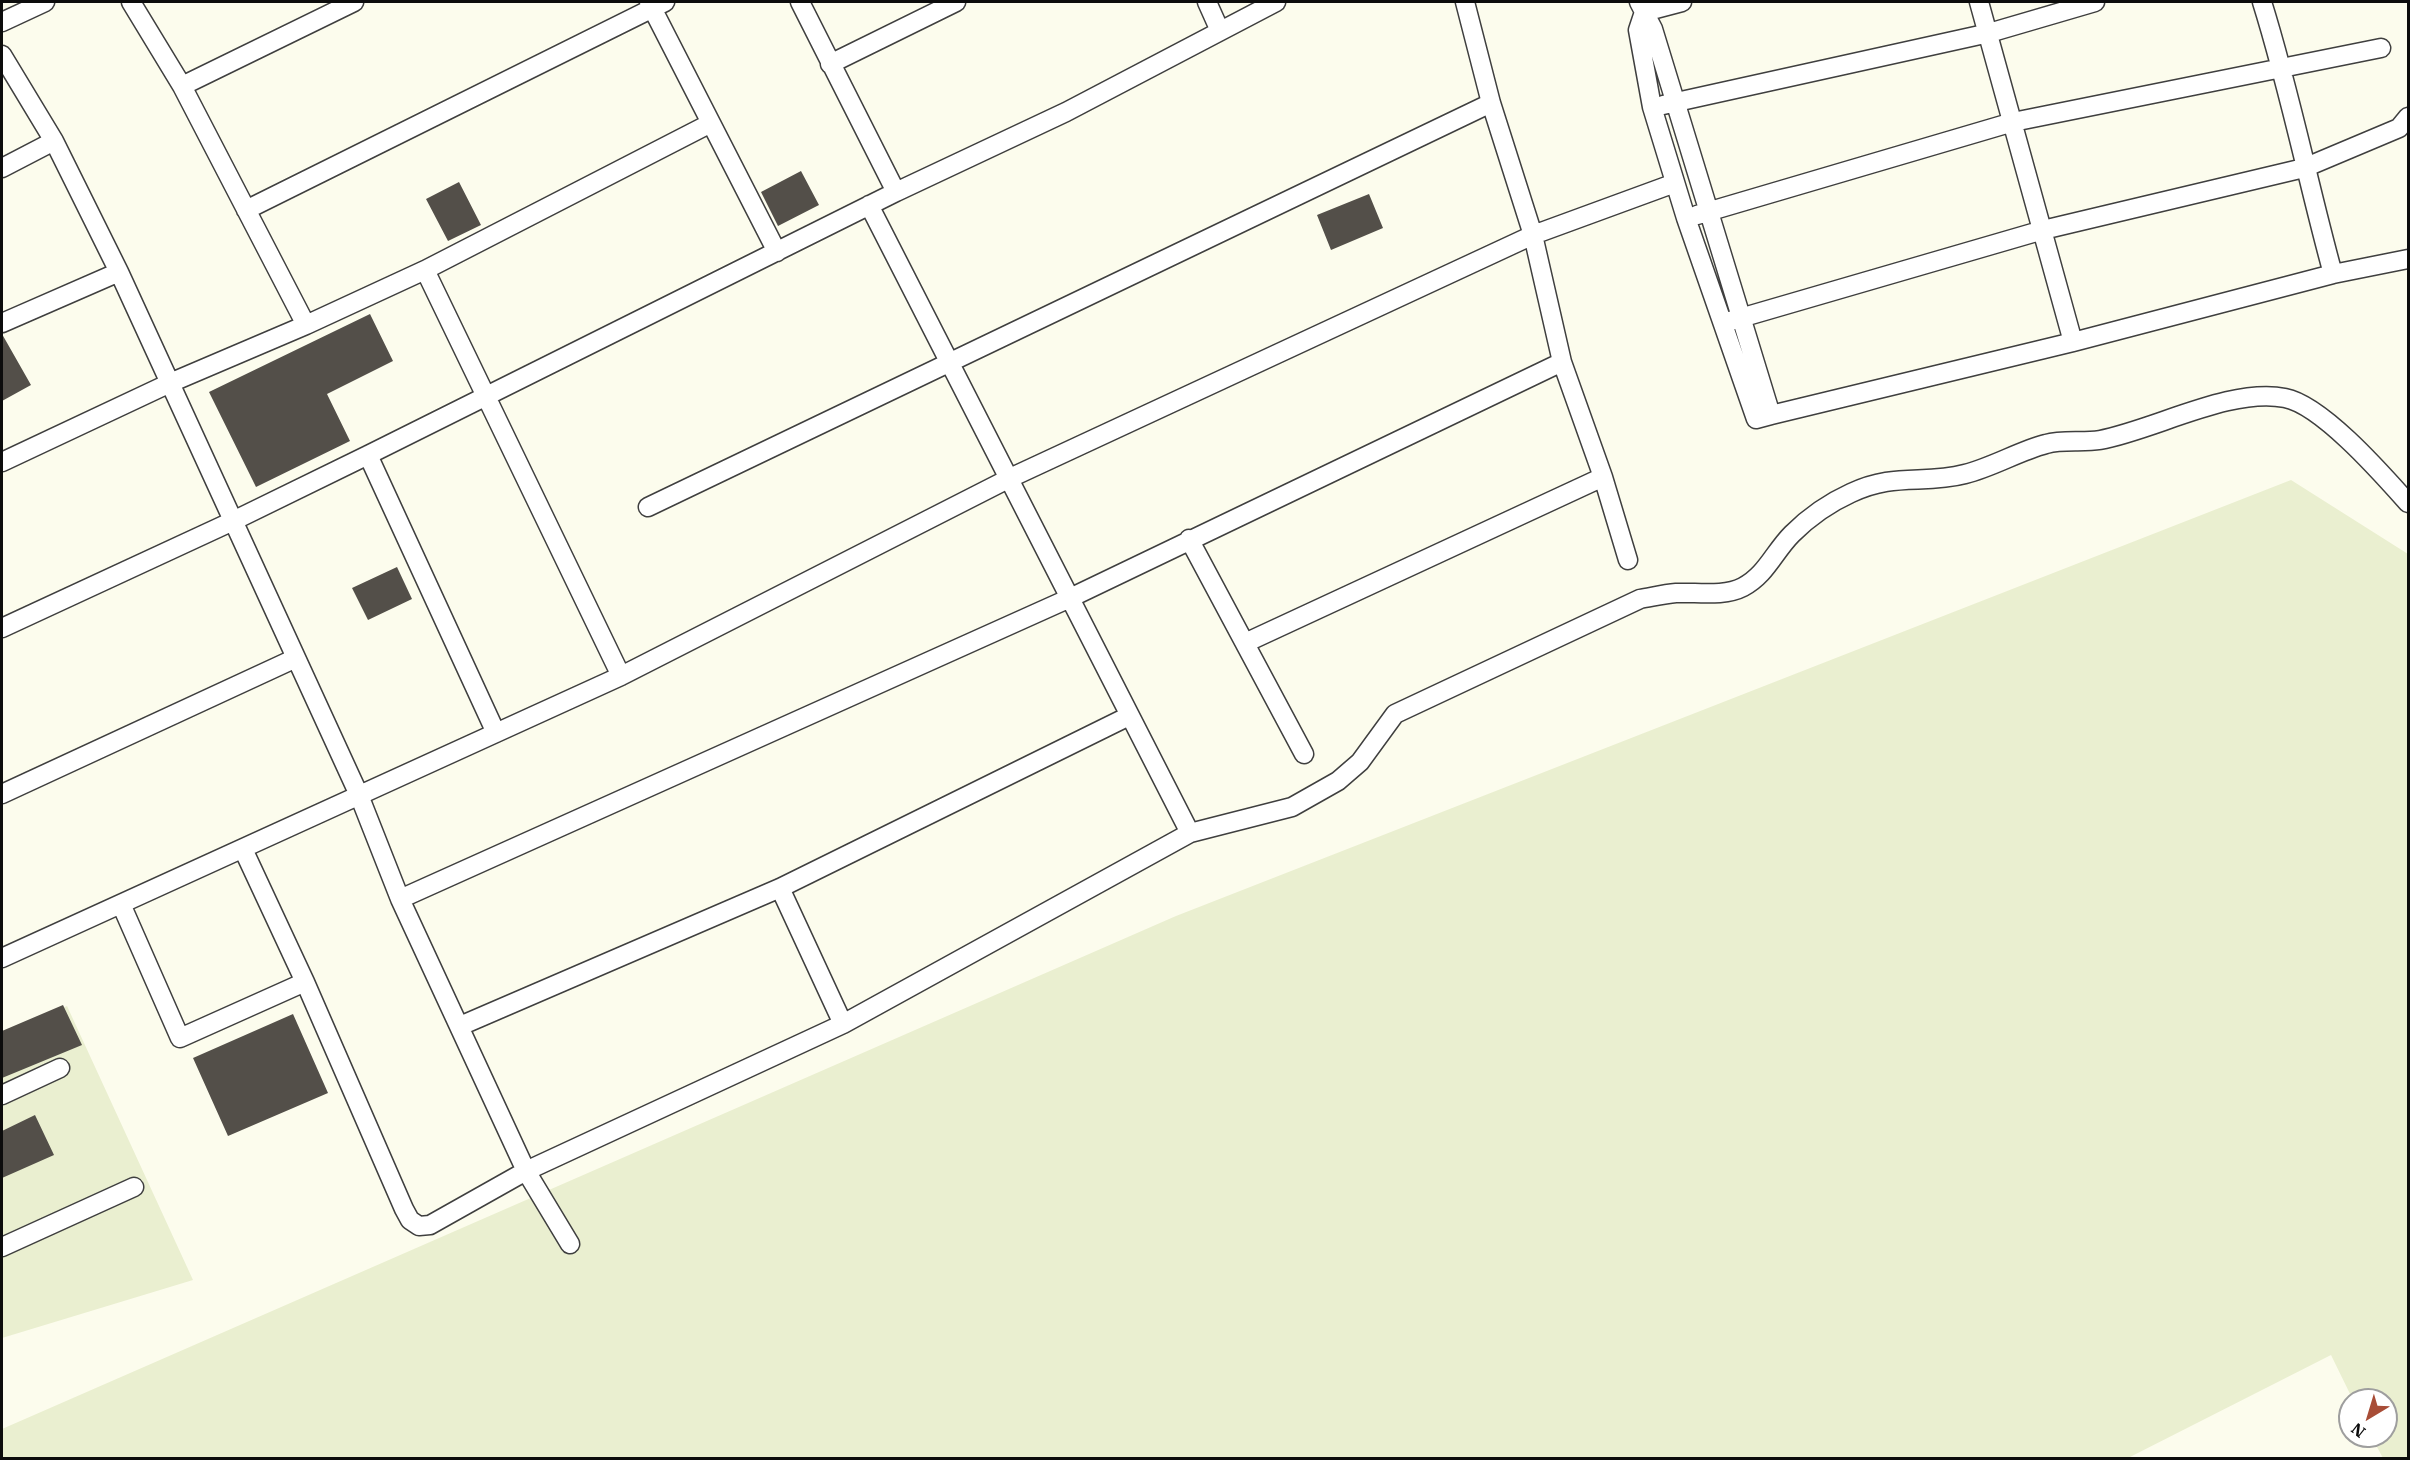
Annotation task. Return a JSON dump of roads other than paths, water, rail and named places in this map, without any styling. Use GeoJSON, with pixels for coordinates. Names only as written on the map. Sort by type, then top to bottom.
{"type":"FeatureCollection","features":[{"type":"Feature","properties":{"kind":"street"},"geometry":{"type":"LineString","coordinates":[[2,22],[45,2]]}},
{"type":"Feature","properties":{"kind":"street"},"geometry":{"type":"LineString","coordinates":[[131,2],[182,86],[306,325]]}},
{"type":"Feature","properties":{"kind":"street"},"geometry":{"type":"LineString","coordinates":[[182,86],[354,2]]}},
{"type":"Feature","properties":{"kind":"street"},"geometry":{"type":"LineString","coordinates":[[800,2],[896,192]]}},
{"type":"Feature","properties":{"kind":"street"},"geometry":{"type":"LineString","coordinates":[[830,64],[957,2]]}},
{"type":"Feature","properties":{"kind":"street"},"geometry":{"type":"LineString","coordinates":[[1207,2],[1220,31]]}},
{"type":"Feature","properties":{"kind":"street"},"geometry":{"type":"LineString","coordinates":[[2,628],[233,521],[368,455],[869,205],[1066,112],[1276,2]]}},
{"type":"Feature","properties":{"kind":"street"},"geometry":{"type":"LineString","coordinates":[[1465,2],[1491,103],[1533,235],[1562,362],[1603,477],[1628,560]]}},
{"type":"Feature","properties":{"kind":"street"},"geometry":{"type":"LineString","coordinates":[[1641,7],[1682,2]]}},
{"type":"Feature","properties":{"kind":"street"},"geometry":{"type":"LineString","coordinates":[[1979,2],[2073,342]]}},
{"type":"Feature","properties":{"kind":"street"},"geometry":{"type":"LineString","coordinates":[[1652,107],[1989,33],[2095,2]]}},
{"type":"Feature","properties":{"kind":"street"},"geometry":{"type":"LineString","coordinates":[[2262,2],[2283,69],[2304,168],[2333,274]]}},
{"type":"Feature","properties":{"kind":"street"},"geometry":{"type":"LineString","coordinates":[[246,210],[655,4],[711,123],[777,252]]}},
{"type":"Feature","properties":{"kind":"street"},"geometry":{"type":"LineString","coordinates":[[1641,7],[1653,29],[1673,102],[1771,415]]}},
{"type":"Feature","properties":{"kind":"street"},"geometry":{"type":"LineString","coordinates":[[1641,7],[1638,30],[1652,107],[1686,218],[1756,419],[2073,342],[2333,274],[2409,259]]}},
{"type":"Feature","properties":{"kind":"street"},"geometry":{"type":"LineString","coordinates":[[1686,218],[2013,122],[2381,48]]}},
{"type":"Feature","properties":{"kind":"street"},"geometry":{"type":"LineString","coordinates":[[2,55],[54,141],[118,272],[359,795],[400,900],[526,1171],[570,1244]]}},
{"type":"Feature","properties":{"kind":"street"},"geometry":{"type":"LineString","coordinates":[[648,507],[1491,103]]}},
{"type":"Feature","properties":{"kind":"street"},"geometry":{"type":"LineString","coordinates":[[1723,323],[2043,230],[2304,168],[2399,128],[2409,117]]}},
{"type":"Feature","properties":{"kind":"street"},"geometry":{"type":"LineString","coordinates":[[2,462],[170,383],[306,325],[425,270],[711,123]]}},
{"type":"Feature","properties":{"kind":"street"},"geometry":{"type":"LineString","coordinates":[[2,168],[54,141]]}},
{"type":"Feature","properties":{"kind":"street"},"geometry":{"type":"LineString","coordinates":[[2,958],[621,676],[1010,478],[1533,235],[1675,183]]}},
{"type":"Feature","properties":{"kind":"street"},"geometry":{"type":"LineString","coordinates":[[869,205],[1190,833]]}},
{"type":"Feature","properties":{"kind":"street"},"geometry":{"type":"LineString","coordinates":[[425,270],[621,676]]}},
{"type":"Feature","properties":{"kind":"street"},"geometry":{"type":"LineString","coordinates":[[2,323],[118,272]]}},
{"type":"Feature","properties":{"kind":"street"},"geometry":{"type":"LineString","coordinates":[[400,900],[1070,598],[1562,362]]}},
{"type":"Feature","properties":{"kind":"street"},"geometry":{"type":"LineString","coordinates":[[243,849],[305,982],[410,1220],[419,1226],[430,1225],[526,1171],[843,1024],[1190,833],[1292,807],[1338,781],[1360,762],[1395,714],[1640,599],[1673,593],[1722,592],[1741,589],[1758,578],[1792,534],[1811,518],[1832,502],[1869,484],[1896,478],[1937,479],[1968,474],[2048,443],[2101,440],[2209,406],[2258,397],[2286,398],[2307,408],[2333,427],[2409,503]]}},
{"type":"Feature","properties":{"kind":"street"},"geometry":{"type":"LineString","coordinates":[[368,455],[496,733]]}},
{"type":"Feature","properties":{"kind":"street"},"geometry":{"type":"LineString","coordinates":[[1245,643],[1603,477]]}},
{"type":"Feature","properties":{"kind":"street"},"geometry":{"type":"LineString","coordinates":[[1189,539],[1304,754]]}},
{"type":"Feature","properties":{"kind":"street"},"geometry":{"type":"LineString","coordinates":[[2,794],[296,658]]}},
{"type":"Feature","properties":{"kind":"street"},"geometry":{"type":"LineString","coordinates":[[460,1026],[780,888],[1130,716]]}},
{"type":"Feature","properties":{"kind":"street"},"geometry":{"type":"LineString","coordinates":[[780,888],[843,1024]]}},
{"type":"Feature","properties":{"kind":"street"},"geometry":{"type":"LineString","coordinates":[[121,904],[180,1038],[305,982]]}},
{"type":"Feature","properties":{"kind":"street"},"geometry":{"type":"LineString","coordinates":[[2,1095],[60,1068]]}},
{"type":"Feature","properties":{"kind":"street"},"geometry":{"type":"LineString","coordinates":[[2,1247],[134,1187]]}}]}
